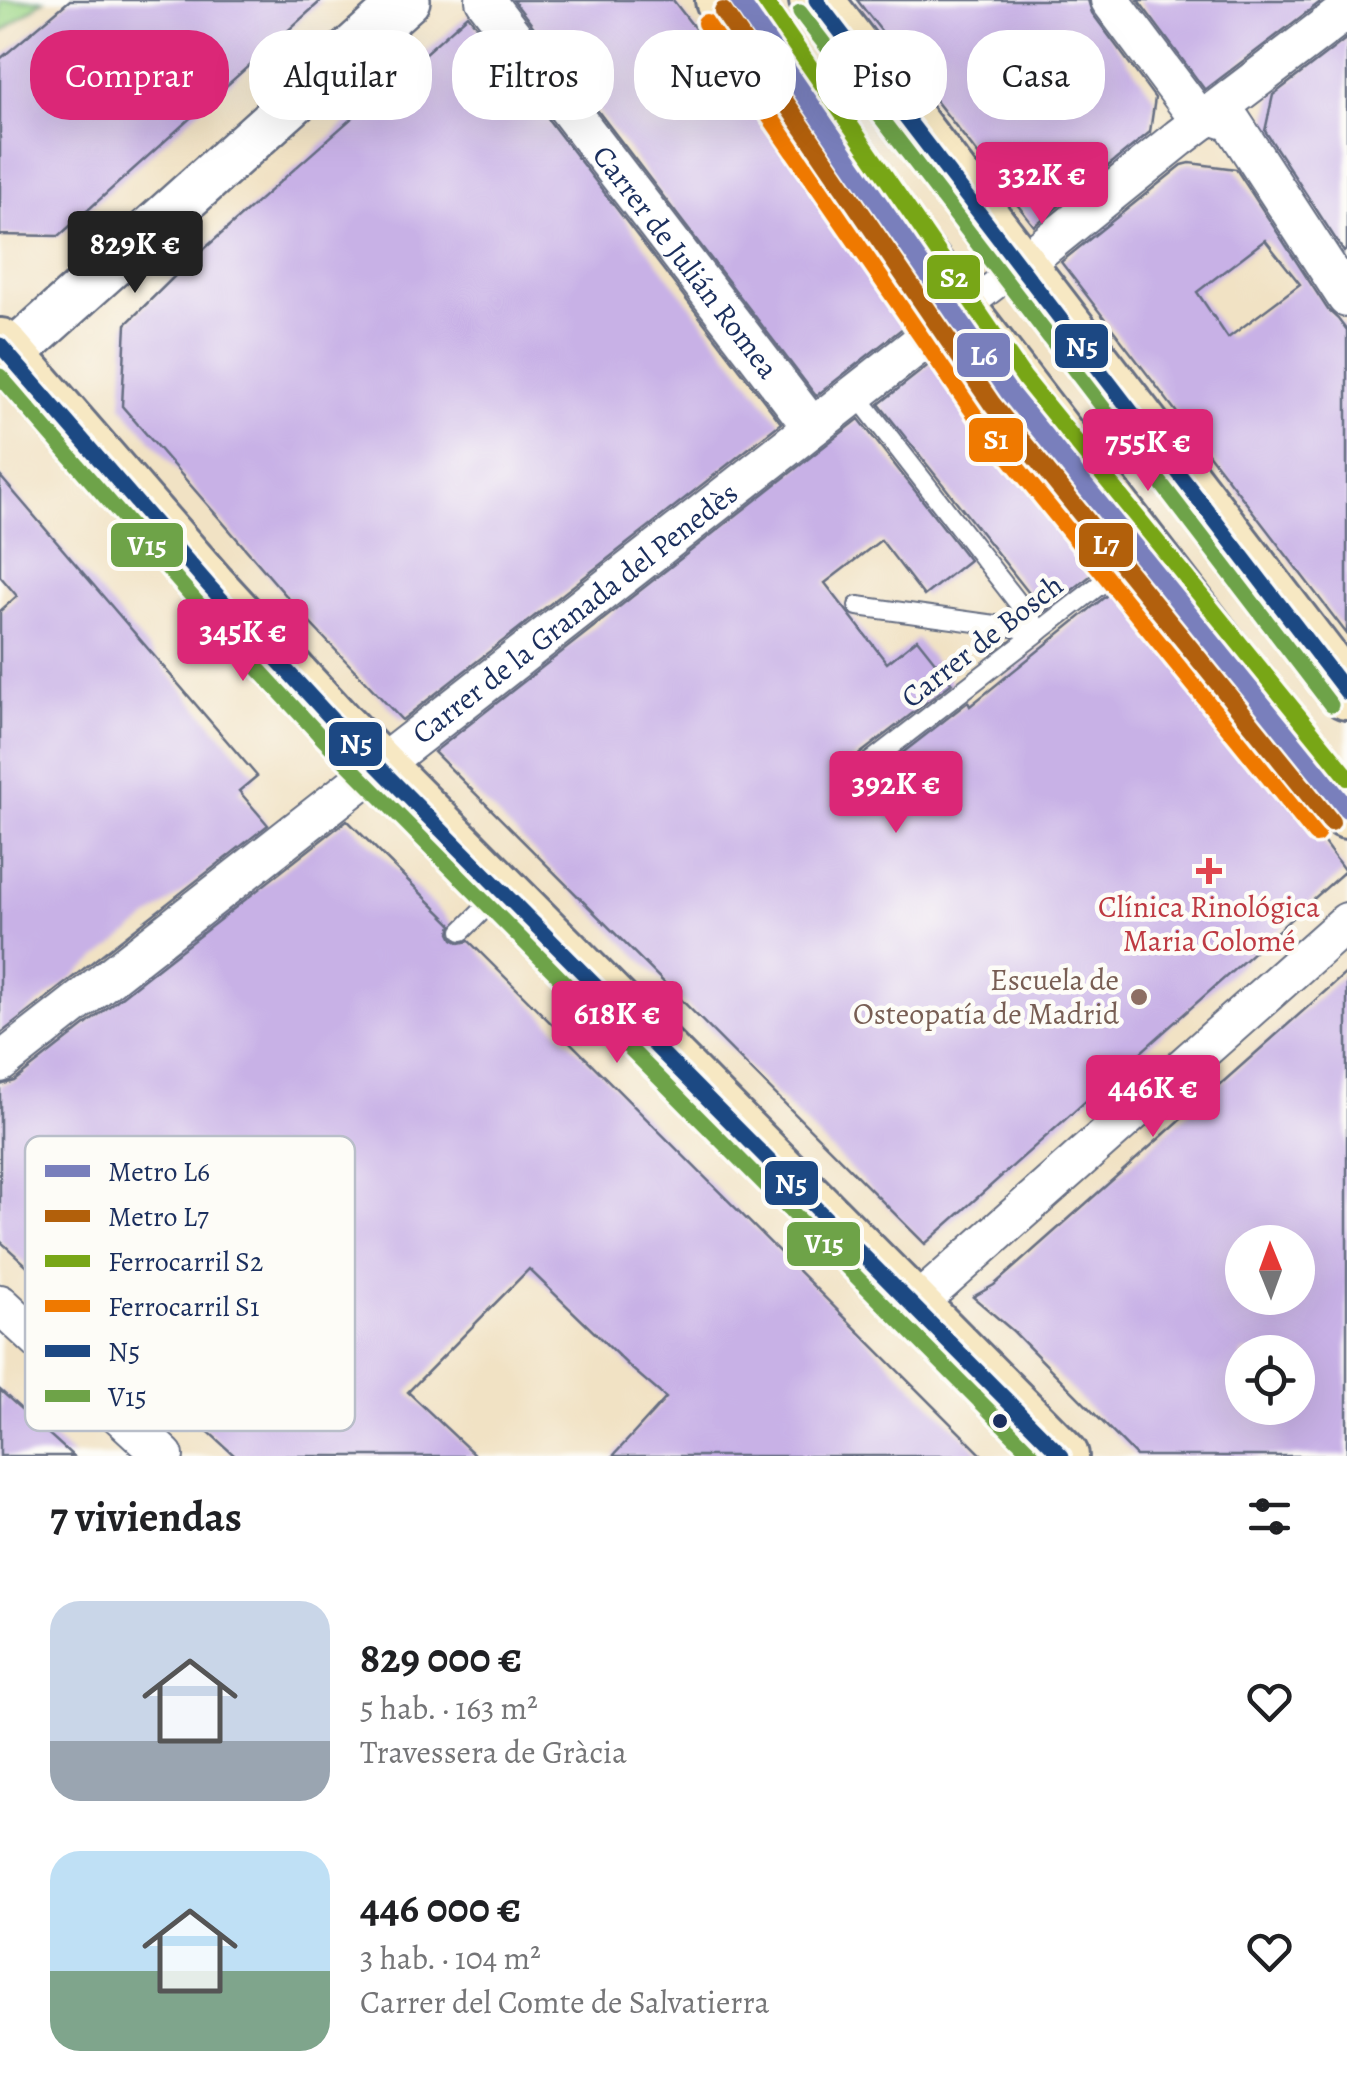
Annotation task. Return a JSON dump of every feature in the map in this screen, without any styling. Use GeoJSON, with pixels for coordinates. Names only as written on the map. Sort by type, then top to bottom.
{"type":"FeatureCollection","features":[{"type":"Feature","properties":{"kind":"main road"},"geometry":{"type":"LineString","coordinates":[[722,0],[1347,812]]}},
{"type":"Feature","properties":{"kind":"main road"},"geometry":{"type":"LineString","coordinates":[[816,0],[1347,692]]}},
{"type":"Feature","properties":{"kind":"main road"},"geometry":{"type":"LineString","coordinates":[[3,356],[337,725],[1062,1456]]}},
{"type":"Feature","properties":{"kind":"main road"},"geometry":{"type":"LineString","coordinates":[[1145,550],[1202,504]]}},
{"type":"Feature","properties":{"kind":"street"},"geometry":{"type":"LineString","coordinates":[[3,356],[407,0]]}},
{"type":"Feature","properties":{"kind":"street","name":"Carrer de Julián Romea"},"geometry":{"type":"LineString","coordinates":[[485,0],[812,427]]}},
{"type":"Feature","properties":{"kind":"street"},"geometry":{"type":"LineString","coordinates":[[1110,0],[1194,111],[1232,122],[1347,298]]}},
{"type":"Feature","properties":{"kind":"street"},"geometry":{"type":"LineString","coordinates":[[961,311],[1347,10]]}},
{"type":"Feature","properties":{"kind":"street","name":"Carrer de la Granada del Penedès"},"geometry":{"type":"LineString","coordinates":[[0,1063],[961,311]]}},
{"type":"Feature","properties":{"kind":"street"},"geometry":{"type":"LineString","coordinates":[[914,1307],[1347,922]]}},
{"type":"Feature","properties":{"kind":"street"},"geometry":{"type":"LineString","coordinates":[[0,1304],[25,1327]]}},
{"type":"Feature","properties":{"kind":"street"},"geometry":{"type":"LineString","coordinates":[[137,1431],[164,1456]]}},
{"type":"Feature","properties":{"kind":"lane"},"geometry":{"type":"LineString","coordinates":[[855,393],[1040,631]]}},
{"type":"Feature","properties":{"kind":"lane","name":"Carrer de Bosch"},"geometry":{"type":"LineString","coordinates":[[852,776],[1145,550]]}},
{"type":"Feature","properties":{"kind":"lane"},"geometry":{"type":"LineString","coordinates":[[858,606],[1040,631]]}},
{"type":"Feature","properties":{"kind":"lane"},"geometry":{"type":"LineString","coordinates":[[462,930],[502,891]]}},
{"type":"Feature","properties":{"kind":"green space"},"geometry":{"type":"Polygon","coordinates":[[[0,0],[44,0],[0,34],[0,0]]]}},
{"type":"Feature","properties":{"kind":"building"},"geometry":{"type":"Polygon","coordinates":[[[70,0],[322,0],[289,30],[249,30],[249,66],[229,83],[229,30],[34,30],[70,0]]]}},
{"type":"Feature","properties":{"kind":"building"},"geometry":{"type":"Polygon","coordinates":[[[513,0],[673,0],[696,30],[634,30],[634,120],[765,120],[917,317],[816,396],[605,120],[614,120],[614,30],[536,30],[513,0]]]}},
{"type":"Feature","properties":{"kind":"building"},"geometry":{"type":"Polygon","coordinates":[[[857,0],[1088,0],[1105,30],[967,30],[967,120],[1105,120],[1105,31],[1155,98],[1150,132],[1034,226],[947,115],[947,30],[880,30],[857,0]]]}},
{"type":"Feature","properties":{"kind":"building"},"geometry":{"type":"Polygon","coordinates":[[[1138,0],[1323,0],[1205,90],[1138,0]]]}},
{"type":"Feature","properties":{"kind":"building"},"geometry":{"type":"Polygon","coordinates":[[[468,15],[480,30],[452,30],[452,120],[549,120],[781,423],[402,720],[309,622],[122,406],[126,324],[185,266],[350,120],[432,120],[432,47],[468,15]]]}},
{"type":"Feature","properties":{"kind":"building"},"geometry":{"type":"Polygon","coordinates":[[[30,34],[30,120],[188,120],[59,236],[0,235],[0,59],[30,34]]]}},
{"type":"Feature","properties":{"kind":"building"},"geometry":{"type":"Polygon","coordinates":[[[1347,38],[1344,252],[1265,131],[1273,95],[1347,38]]]}},
{"type":"Feature","properties":{"kind":"building"},"geometry":{"type":"Polygon","coordinates":[[[1182,165],[1236,169],[1328,310],[1347,331],[1347,634],[1061,262],[1182,165]],[[1265,240],[1197,292],[1228,338],[1300,284],[1265,240]]]}},
{"type":"Feature","properties":{"kind":"building"},"geometry":{"type":"Polygon","coordinates":[[[945,352],[1107,563],[1044,612],[879,404],[945,352]]]}},
{"type":"Feature","properties":{"kind":"building"},"geometry":{"type":"Polygon","coordinates":[[[859,419],[969,560],[924,596],[881,540],[825,583],[887,663],[917,639],[952,683],[844,766],[840,777],[843,784],[860,786],[968,702],[970,706],[1122,583],[1345,871],[925,1244],[434,752],[859,419]]]}},
{"type":"Feature","properties":{"kind":"building"},"geometry":{"type":"Polygon","coordinates":[[[0,476],[257,776],[239,791],[268,825],[0,1034],[0,611],[17,596],[0,576],[0,476]]]}},
{"type":"Feature","properties":{"kind":"building"},"geometry":{"type":"Polygon","coordinates":[[[347,820],[452,924],[453,939],[460,943],[469,941],[983,1456],[613,1456],[666,1398],[529,1269],[408,1392],[476,1456],[235,1456],[208,1431],[355,1431],[355,1136],[25,1136],[25,1264],[0,1241],[0,1085],[14,1081],[347,820]]]}},
{"type":"Feature","properties":{"kind":"building"},"geometry":{"type":"Polygon","coordinates":[[[1347,972],[1347,1456],[1136,1456],[1013,1331],[973,1297],[994,1285],[1347,972]]]}},
{"type":"Feature","properties":{"kind":"building"},"geometry":{"type":"Polygon","coordinates":[[[0,1390],[25,1413],[25,1431],[45,1431],[73,1456],[0,1456],[0,1390]]]}},
{"type":"Feature","properties":{"kind":"metro line","name":"L6"},"geometry":{"type":"LineString","coordinates":[[739,0],[1008,391],[1347,809]]}},
{"type":"Feature","properties":{"kind":"metro line","name":"L7"},"geometry":{"type":"LineString","coordinates":[[723,11],[992,404],[1331,822]]}},
{"type":"Feature","properties":{"kind":"rail line","name":"S2"},"geometry":{"type":"LineString","coordinates":[[763,0],[1024,379],[1347,777]]}},
{"type":"Feature","properties":{"kind":"rail line","name":"S1"},"geometry":{"type":"LineString","coordinates":[[706,23],[977,416],[1316,834]]}},
{"type":"Feature","properties":{"kind":"transit line","name":"N5"},"geometry":{"type":"LineString","coordinates":[[816,0],[1347,693]]}},
{"type":"Feature","properties":{"kind":"transit line","name":"V15"},"geometry":{"type":"LineString","coordinates":[[800,12],[1331,705]]}},
{"type":"Feature","properties":{"kind":"transit line","name":"N5"},"geometry":{"type":"LineString","coordinates":[[0,345],[210,587],[337,725],[1062,1456]]}},
{"type":"Feature","properties":{"kind":"transit line","name":"V15"},"geometry":{"type":"LineString","coordinates":[[0,376],[195,600],[323,739],[1034,1456]]}},
{"type":"Feature","properties":{"kind":"place","name":"Clínica Rinológica Maria Colomé"},"geometry":{"type":"Point","coordinates":[1209,871]}},
{"type":"Feature","properties":{"kind":"place","name":"Escuela de Osteopatía de Madrid"},"geometry":{"type":"Point","coordinates":[1139,997]}}]}
